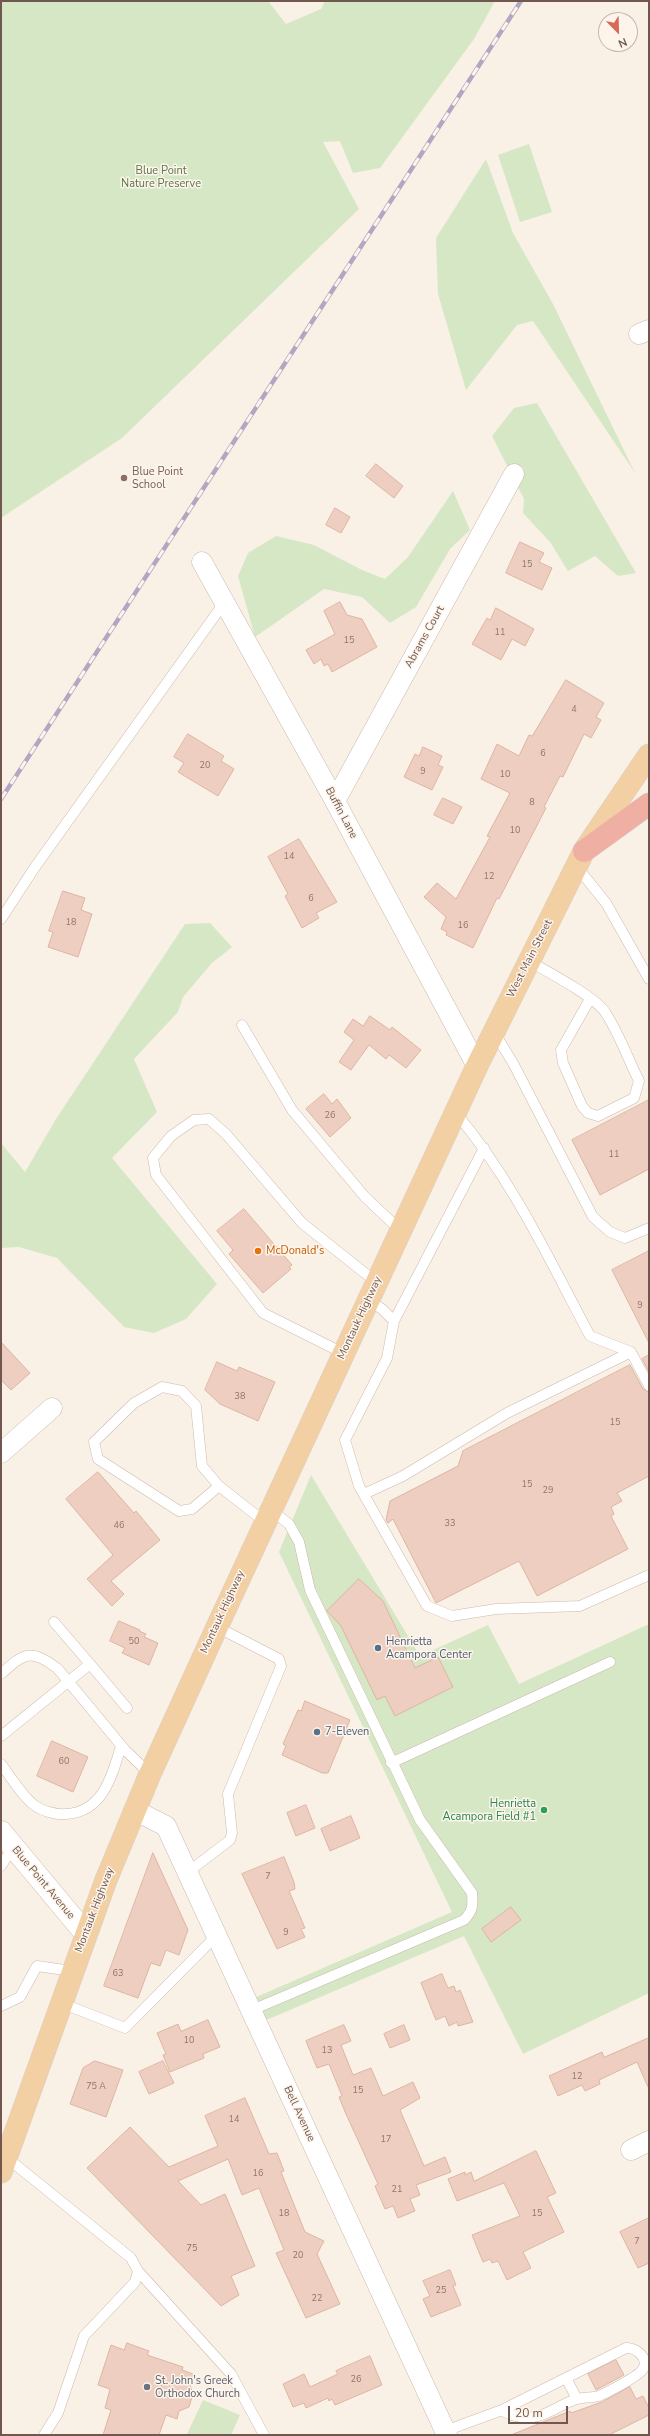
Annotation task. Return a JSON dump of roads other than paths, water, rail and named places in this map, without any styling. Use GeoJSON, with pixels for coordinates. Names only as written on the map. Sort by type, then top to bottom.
{"type":"FeatureCollection","features":[{"type":"Feature","properties":{"kind":"highway"},"geometry":{"type":"LineString","coordinates":[[580,859],[649,804]]}},
{"type":"Feature","properties":{"kind":"main road"},"geometry":{"type":"LineString","coordinates":[[580,859],[649,755]]}},
{"type":"Feature","properties":{"kind":"main road","name":"West Main Street"},"geometry":{"type":"LineString","coordinates":[[477,1066],[580,859]]}},
{"type":"Feature","properties":{"kind":"main road","name":"Montauk Highway"},"geometry":{"type":"LineString","coordinates":[[4,2164],[72,1971],[134,1810],[343,1353],[477,1066]]}},
{"type":"Feature","properties":{"kind":"street","name":"Abrams Court"},"geometry":{"type":"LineString","coordinates":[[335,801],[514,474]]}},
{"type":"Feature","properties":{"kind":"street","name":"Buffin Lane"},"geometry":{"type":"LineString","coordinates":[[202,562],[335,801],[477,1066]]}},
{"type":"Feature","properties":{"kind":"street"},"geometry":{"type":"LineString","coordinates":[[1,1453],[52,1408]]}},
{"type":"Feature","properties":{"kind":"street","name":"Bell Avenue"},"geometry":{"type":"LineString","coordinates":[[134,1810],[166,1826],[446,2433]]}},
{"type":"Feature","properties":{"kind":"street","name":"Blue Point Avenue"},"geometry":{"type":"LineString","coordinates":[[7,1840],[86,1934]]}},
{"type":"Feature","properties":{"kind":"street"},"geometry":{"type":"LineString","coordinates":[[631,2150],[649,2141]]}},
{"type":"Feature","properties":{"kind":"lane"},"geometry":{"type":"LineString","coordinates":[[1,919],[35,866],[224,603]]}},
{"type":"Feature","properties":{"kind":"lane"},"geometry":{"type":"LineString","coordinates":[[580,859],[649,979]]}},
{"type":"Feature","properties":{"kind":"lane"},"geometry":{"type":"LineString","coordinates":[[529,961],[590,1000],[604,1011],[639,1081],[634,1098],[598,1116],[588,1114],[582,1106],[563,1063],[561,1050],[590,1000]]}},
{"type":"Feature","properties":{"kind":"lane"},"geometry":{"type":"LineString","coordinates":[[242,1025],[292,1110],[365,1197],[400,1230]]}},
{"type":"Feature","properties":{"kind":"lane"},"geometry":{"type":"LineString","coordinates":[[494,1032],[513,1063],[593,1217],[610,1232],[626,1238],[649,1228]]}},
{"type":"Feature","properties":{"kind":"lane"},"geometry":{"type":"LineString","coordinates":[[455,1112],[484,1148],[510,1187],[590,1336],[631,1352],[649,1386]]}},
{"type":"Feature","properties":{"kind":"lane"},"geometry":{"type":"LineString","coordinates":[[343,1353],[263,1314],[156,1175],[153,1158],[171,1136],[194,1120],[209,1119],[226,1134],[302,1223],[372,1291],[382,1308],[394,1320]]}},
{"type":"Feature","properties":{"kind":"lane"},"geometry":{"type":"LineString","coordinates":[[484,1148],[394,1320],[387,1358],[345,1440],[364,1494],[427,1606],[452,1616],[496,1609],[580,1606],[649,1575]]}},
{"type":"Feature","properties":{"kind":"lane"},"geometry":{"type":"LineString","coordinates":[[364,1494],[403,1476],[507,1413],[631,1352]]}},
{"type":"Feature","properties":{"kind":"lane"},"geometry":{"type":"LineString","coordinates":[[219,1486],[192,1509],[179,1511],[98,1459],[94,1442],[134,1403],[162,1387],[182,1391],[196,1406],[202,1466],[219,1486],[268,1516],[289,1524],[299,1542],[310,1590],[391,1763],[420,1820],[472,1893],[471,1912],[464,1920],[252,2010]]}},
{"type":"Feature","properties":{"kind":"lane"},"geometry":{"type":"LineString","coordinates":[[54,1622],[127,1708]]}},
{"type":"Feature","properties":{"kind":"lane"},"geometry":{"type":"LineString","coordinates":[[188,1872],[230,1840],[232,1833],[228,1794],[280,1666],[279,1658],[217,1627]]}},
{"type":"Feature","properties":{"kind":"lane"},"geometry":{"type":"LineString","coordinates":[[1,1674],[19,1657],[32,1655],[46,1660],[68,1681],[121,1746],[150,1774]]}},
{"type":"Feature","properties":{"kind":"lane"},"geometry":{"type":"LineString","coordinates":[[391,1763],[610,1662]]}},
{"type":"Feature","properties":{"kind":"lane"},"geometry":{"type":"LineString","coordinates":[[1,1736],[90,1664]]}},
{"type":"Feature","properties":{"kind":"lane"},"geometry":{"type":"LineString","coordinates":[[1,1764],[34,1805],[50,1812],[75,1814],[91,1807],[99,1800],[108,1784],[121,1746]]}},
{"type":"Feature","properties":{"kind":"lane"},"geometry":{"type":"LineString","coordinates":[[1,1866],[7,1840]]}},
{"type":"Feature","properties":{"kind":"lane"},"geometry":{"type":"LineString","coordinates":[[61,2003],[124,2028],[217,1935]]}},
{"type":"Feature","properties":{"kind":"lane"},"geometry":{"type":"LineString","coordinates":[[1,2006],[20,1997],[37,1966],[72,1971]]}},
{"type":"Feature","properties":{"kind":"lane"},"geometry":{"type":"LineString","coordinates":[[4,2164],[131,2258],[138,2271],[231,2374],[264,2435]]}},
{"type":"Feature","properties":{"kind":"lane"},"geometry":{"type":"LineString","coordinates":[[44,2435],[58,2413],[84,2336],[135,2282],[138,2271]]}},
{"type":"Feature","properties":{"kind":"lane"},"geometry":{"type":"LineString","coordinates":[[446,2433],[502,2410],[626,2348],[632,2347],[638,2350],[645,2363],[644,2369],[638,2374],[598,2396],[577,2399],[532,2417],[509,2415],[502,2410]]}},
{"type":"Feature","properties":{"kind":"lane"},"geometry":{"type":"LineString","coordinates":[[566,2378],[577,2399]]}},
{"type":"Feature","properties":{"kind":"railway"},"geometry":{"type":"LineString","coordinates":[[1,799],[521,1]]}},
{"type":"Feature","properties":{"kind":"place","name":"Blue Point School"},"geometry":{"type":"Point","coordinates":[124,478]}},
{"type":"Feature","properties":{"kind":"place","name":"McDonald's"},"geometry":{"type":"Point","coordinates":[258,1251]}},
{"type":"Feature","properties":{"kind":"place","name":"Henrietta Acampora Center"},"geometry":{"type":"Point","coordinates":[378,1648]}},
{"type":"Feature","properties":{"kind":"place","name":"7-Eleven"},"geometry":{"type":"Point","coordinates":[317,1732]}},
{"type":"Feature","properties":{"kind":"place","name":"Henrietta Acampora Field #1"},"geometry":{"type":"Point","coordinates":[544,1810]}},
{"type":"Feature","properties":{"kind":"place","name":"St. John's Greek Orthodox Church"},"geometry":{"type":"Point","coordinates":[147,2387]}},
{"type":"Feature","properties":{"kind":"park label","name":"Blue Point Nature Preserve"},"geometry":{"type":"Point","coordinates":[161,177]}}]}
